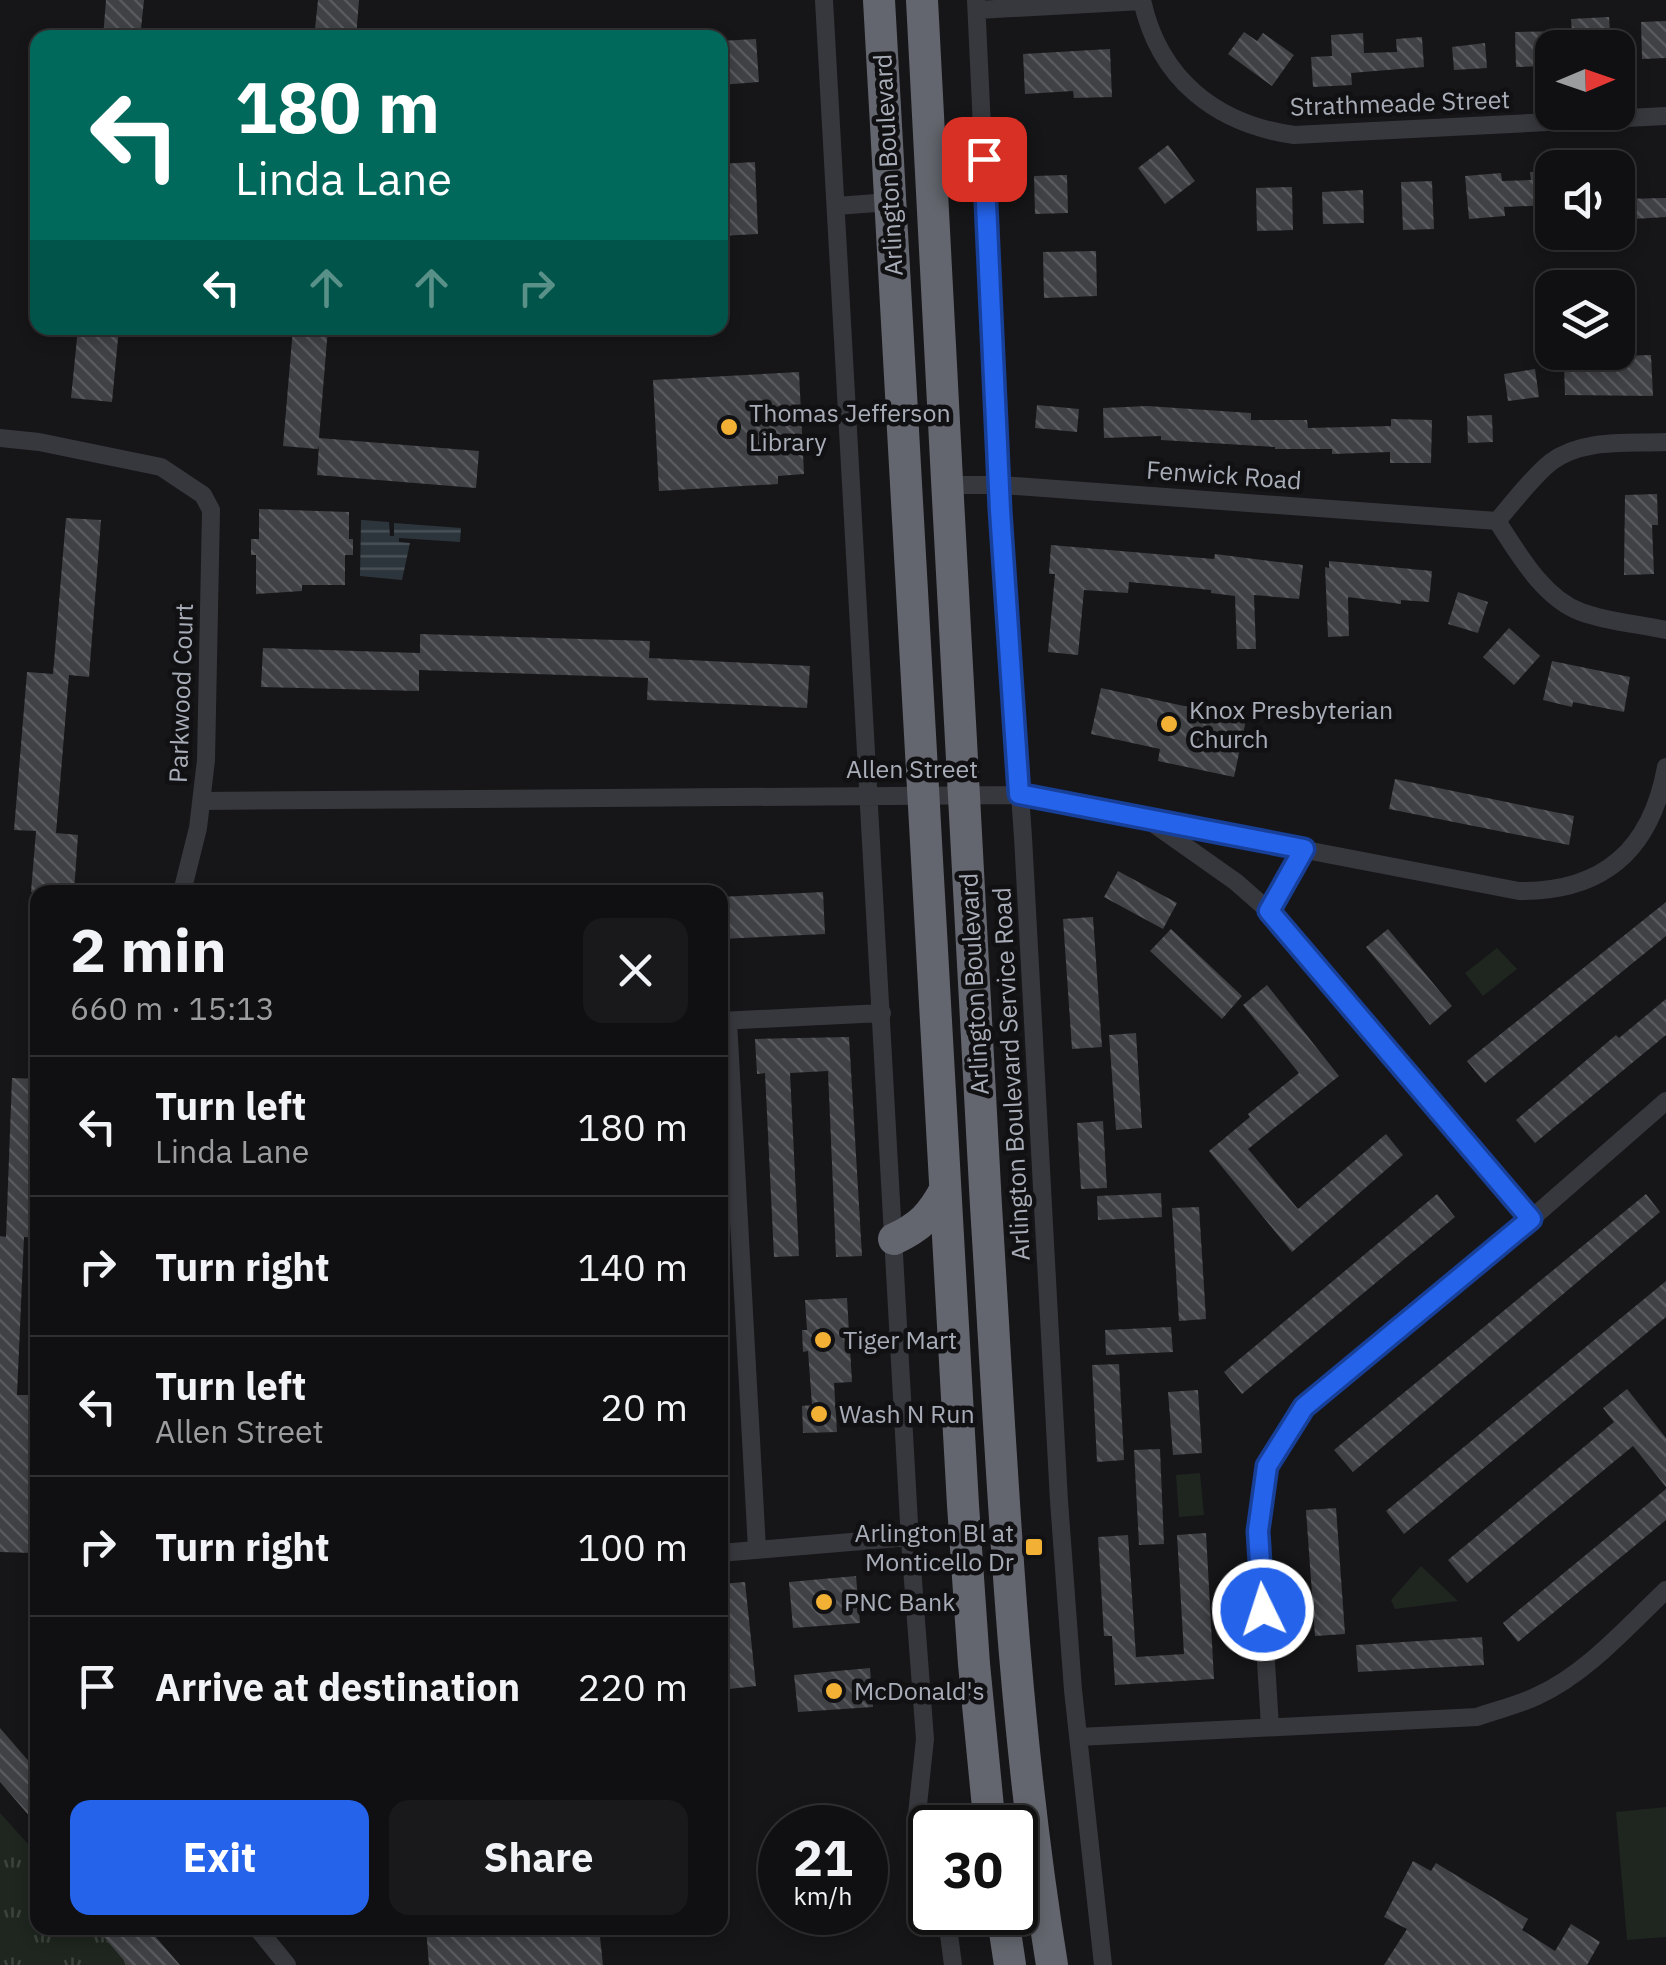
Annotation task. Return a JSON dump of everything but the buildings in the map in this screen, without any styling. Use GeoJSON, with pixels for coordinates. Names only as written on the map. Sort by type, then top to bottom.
{"type":"FeatureCollection","features":[{"type":"Feature","properties":{"kind":"highway","name":"Arlington Boulevard"},"geometry":{"type":"LineString","coordinates":[[878,0],[950,1276],[973,1648],[988,1805]]}},
{"type":"Feature","properties":{"kind":"highway","name":"Arlington Boulevard"},"geometry":{"type":"LineString","coordinates":[[922,0],[1013,1644],[1032,1846],[1052,1965]]}},
{"type":"Feature","properties":{"kind":"highway"},"geometry":{"type":"LineString","coordinates":[[894,1239],[914,1230],[932,1214],[945,1190]]}},
{"type":"Feature","properties":{"kind":"highway"},"geometry":{"type":"LineString","coordinates":[[894,1239],[924,1249],[950,1276]]}},
{"type":"Feature","properties":{"kind":"highway"},"geometry":{"type":"LineString","coordinates":[[1005,1935],[1010,1965]]}},
{"type":"Feature","properties":{"kind":"street"},"geometry":{"type":"LineString","coordinates":[[824,0],[910,1537],[925,1739],[918,1805]]}},
{"type":"Feature","properties":{"kind":"street"},"geometry":{"type":"LineString","coordinates":[[976,5],[1142,0]]}},
{"type":"Feature","properties":{"kind":"street","name":"Strathmeade Street"},"geometry":{"type":"LineString","coordinates":[[1142,0],[1155,41],[1189,88],[1213,108],[1264,131],[1294,135],[1666,116]]}},
{"type":"Feature","properties":{"kind":"street","name":"Arlington Boulevard Service Road"},"geometry":{"type":"LineString","coordinates":[[976,5],[1059,1500],[1103,1965]]}},
{"type":"Feature","properties":{"kind":"street"},"geometry":{"type":"LineString","coordinates":[[836,206],[890,202]]}},
{"type":"Feature","properties":{"kind":"street","name":"Parkwood Court"},"geometry":{"type":"LineString","coordinates":[[0,438],[162,467],[203,496],[211,510],[206,760],[202,802],[184,885]]}},
{"type":"Feature","properties":{"kind":"street"},"geometry":{"type":"LineString","coordinates":[[1666,442],[1593,445],[1566,453],[1541,472],[1497,521],[1536,575],[1566,604],[1581,612],[1666,630]]}},
{"type":"Feature","properties":{"kind":"street","name":"Fenwick Road"},"geometry":{"type":"LineString","coordinates":[[948,486],[1000,485],[1497,521]]}},
{"type":"Feature","properties":{"kind":"street","name":"Allen Street"},"geometry":{"type":"LineString","coordinates":[[202,802],[1019,794],[1519,891],[1570,887],[1611,867],[1629,851],[1656,811],[1666,767]]}},
{"type":"Feature","properties":{"kind":"street"},"geometry":{"type":"LineString","coordinates":[[1147,818],[1236,882],[1269,911],[1531,1219]]}},
{"type":"Feature","properties":{"kind":"street"},"geometry":{"type":"LineString","coordinates":[[1269,911],[1304,849]]}},
{"type":"Feature","properties":{"kind":"street"},"geometry":{"type":"LineString","coordinates":[[728,1021],[882,1013]]}},
{"type":"Feature","properties":{"kind":"street"},"geometry":{"type":"LineString","coordinates":[[728,1083],[758,1549]]}},
{"type":"Feature","properties":{"kind":"street"},"geometry":{"type":"LineString","coordinates":[[1270,1727],[1258,1531],[1267,1466],[1304,1407],[1666,1101]]}},
{"type":"Feature","properties":{"kind":"street"},"geometry":{"type":"LineString","coordinates":[[728,1552],[910,1537]]}},
{"type":"Feature","properties":{"kind":"street"},"geometry":{"type":"LineString","coordinates":[[1079,1737],[1477,1718],[1539,1696],[1582,1666],[1666,1590]]}},
{"type":"Feature","properties":{"kind":"street"},"geometry":{"type":"LineString","coordinates":[[263,1935],[287,1965]]}},
{"type":"Feature","properties":{"kind":"street"},"geometry":{"type":"LineString","coordinates":[[949,1935],[953,1965]]}},
{"type":"Feature","properties":{"kind":"green space"},"geometry":{"type":"Polygon","coordinates":[[[1497,948],[1517,969],[1483,996],[1465,973],[1497,948]]]}},
{"type":"Feature","properties":{"kind":"green space"},"geometry":{"type":"Polygon","coordinates":[[[1200,1473],[1204,1515],[1179,1517],[1176,1475],[1200,1473]]]}},
{"type":"Feature","properties":{"kind":"green space"},"geometry":{"type":"Polygon","coordinates":[[[1421,1566],[1458,1601],[1395,1609],[1391,1600],[1421,1566]]]}},
{"type":"Feature","properties":{"kind":"green space"},"geometry":{"type":"Polygon","coordinates":[[[1666,1807],[1666,1937],[1627,1940],[1616,1812],[1666,1807]]]}},
{"type":"Feature","properties":{"kind":"green space"},"geometry":{"type":"Polygon","coordinates":[[[0,1813],[30,1846],[30,1935],[109,1935],[137,1965],[0,1965],[0,1813]]]}},
{"type":"Feature","properties":{"kind":"shaded area"},"geometry":{"type":"Polygon","coordinates":[[[361,520],[389,522],[390,536],[394,536],[394,523],[461,528],[460,542],[399,538],[399,542],[410,543],[402,580],[360,576],[361,520]]]}},
{"type":"Feature","properties":{"kind":"place","name":"Thomas Jefferson Library"},"geometry":{"type":"Point","coordinates":[729,427]}},
{"type":"Feature","properties":{"kind":"place","name":"Knox Presbyterian Church"},"geometry":{"type":"Point","coordinates":[1169,724]}},
{"type":"Feature","properties":{"kind":"place","name":"Tiger Mart"},"geometry":{"type":"Point","coordinates":[823,1340]}},
{"type":"Feature","properties":{"kind":"place","name":"Wash N Run"},"geometry":{"type":"Point","coordinates":[819,1414]}},
{"type":"Feature","properties":{"kind":"place","name":"Arlington Bl at Monticello Dr"},"geometry":{"type":"Point","coordinates":[1034,1547]}},
{"type":"Feature","properties":{"kind":"place","name":"PNC Bank"},"geometry":{"type":"Point","coordinates":[824,1602]}},
{"type":"Feature","properties":{"kind":"place","name":"McDonald's"},"geometry":{"type":"Point","coordinates":[834,1691]}},
{"type":"Feature","properties":{"kind":"route"},"geometry":{"type":"LineString","coordinates":[[984,159],[1000,510],[1019,794],[1304,849],[1269,911],[1531,1219],[1304,1407],[1267,1466],[1258,1531],[1263,1610]]}}]}
